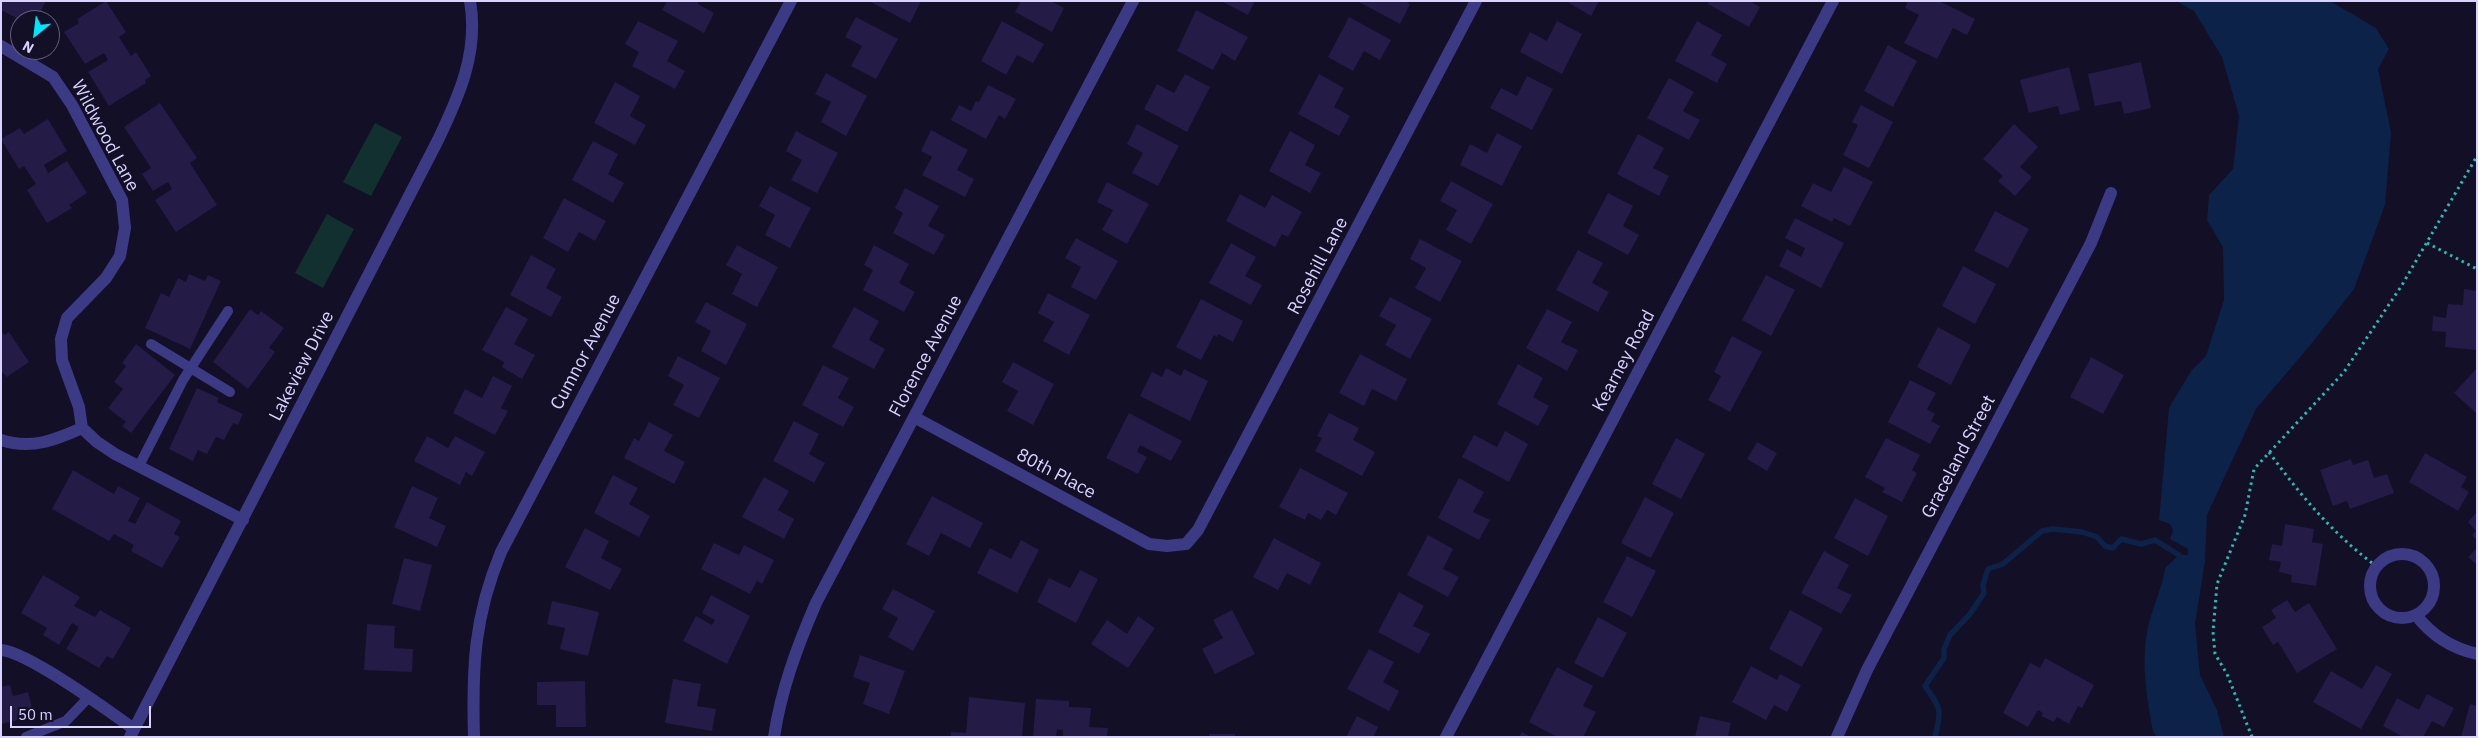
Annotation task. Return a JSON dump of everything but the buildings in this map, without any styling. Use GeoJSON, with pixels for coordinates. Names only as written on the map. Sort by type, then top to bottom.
{"type":"FeatureCollection","features":[{"type":"Feature","properties":{"kind":"street","name":"Lakeview Drive"},"geometry":{"type":"LineString","coordinates":[[132,733],[243,520],[454,105],[472,51],[473,33],[470,1]]}},
{"type":"Feature","properties":{"kind":"street","name":"Cumnor Avenue"},"geometry":{"type":"LineString","coordinates":[[474,737],[473,694],[477,628],[485,596],[501,552],[791,1]]}},
{"type":"Feature","properties":{"kind":"street","name":"Florence Avenue"},"geometry":{"type":"LineString","coordinates":[[774,737],[784,687],[796,649],[816,603],[1133,1]]}},
{"type":"Feature","properties":{"kind":"street","name":"Rosehill Lane"},"geometry":{"type":"LineString","coordinates":[[1186,544],[1202,523],[1476,1]]}},
{"type":"Feature","properties":{"kind":"street","name":"Kearney Road"},"geometry":{"type":"LineString","coordinates":[[1446,737],[1833,1]]}},
{"type":"Feature","properties":{"kind":"street","name":"Wildwood Lane"},"geometry":{"type":"LineString","coordinates":[[1,46],[53,77],[72,105],[122,200],[125,228],[120,256],[106,278],[67,318],[63,330],[62,360],[79,406],[82,428]]}},
{"type":"Feature","properties":{"kind":"street","name":"Graceland Street"},"geometry":{"type":"LineString","coordinates":[[1837,737],[1867,670],[2091,243],[2111,193]]}},
{"type":"Feature","properties":{"kind":"street","name":"80th Place"},"geometry":{"type":"LineString","coordinates":[[914,417],[1149,544],[1167,546],[1186,544]]}},
{"type":"Feature","properties":{"kind":"street"},"geometry":{"type":"LineString","coordinates":[[1,440],[22,445],[38,444],[82,428],[97,442],[139,466],[243,520]]}},
{"type":"Feature","properties":{"kind":"street"},"geometry":{"type":"LineString","coordinates":[[2400,554],[2417,557],[2425,563],[2431,572],[2434,592],[2424,610],[2416,615],[2395,618],[2377,607],[2371,598],[2369,586],[2371,576],[2376,566],[2384,558],[2400,554]]}},
{"type":"Feature","properties":{"kind":"street"},"geometry":{"type":"LineString","coordinates":[[2416,615],[2427,629],[2443,641],[2463,651],[2477,654]]}},
{"type":"Feature","properties":{"kind":"street"},"geometry":{"type":"LineString","coordinates":[[1,650],[8,651],[27,660],[88,698],[132,733]]}},
{"type":"Feature","properties":{"kind":"lane"},"geometry":{"type":"LineString","coordinates":[[139,466],[190,368],[228,311]]}},
{"type":"Feature","properties":{"kind":"lane"},"geometry":{"type":"LineString","coordinates":[[151,344],[230,392]]}},
{"type":"Feature","properties":{"kind":"lane"},"geometry":{"type":"LineString","coordinates":[[26,737],[66,721],[88,698]]}},
{"type":"Feature","properties":{"kind":"path"},"geometry":{"type":"LineString","coordinates":[[2252,737],[2243,711],[2215,654],[2213,632],[2217,584],[2245,515],[2254,469],[2344,372],[2379,316],[2390,304],[2477,156]]}},
{"type":"Feature","properties":{"kind":"path"},"geometry":{"type":"LineString","coordinates":[[2427,242],[2477,269]]}},
{"type":"Feature","properties":{"kind":"path"},"geometry":{"type":"LineString","coordinates":[[2269,452],[2306,501],[2354,549],[2376,566]]}},
{"type":"Feature","properties":{"kind":"green space"},"geometry":{"type":"Polygon","coordinates":[[[375,123],[402,137],[371,196],[343,182],[375,123]]]}},
{"type":"Feature","properties":{"kind":"green space"},"geometry":{"type":"Polygon","coordinates":[[[327,214],[354,229],[323,288],[295,273],[327,214]]]}},
{"type":"Feature","properties":{"kind":"water"},"geometry":{"type":"Polygon","coordinates":[[[2176,1],[2330,1],[2376,28],[2389,49],[2378,69],[2391,133],[2385,205],[2354,289],[2312,343],[2256,409],[2207,515],[2205,561],[2195,624],[2200,675],[2217,710],[2224,737],[2157,737],[2153,732],[2145,669],[2147,632],[2165,568],[2179,555],[2188,555],[2188,549],[2170,539],[2173,531],[2170,524],[2159,520],[2169,408],[2191,371],[2206,356],[2224,300],[2223,247],[2207,220],[2209,195],[2233,169],[2239,116],[2222,57],[2194,11],[2176,1]]]}},
{"type":"Feature","properties":{"kind":"waterway"},"geometry":{"type":"LineString","coordinates":[[1935,737],[1939,710],[1925,686],[1944,658],[1944,649],[1950,635],[1970,614],[1984,593],[1983,585],[1988,569],[2003,564],[2042,531],[2053,529],[2082,532],[2097,537],[2105,546],[2113,548],[2121,539],[2141,544],[2155,540],[2179,555]]}}]}
